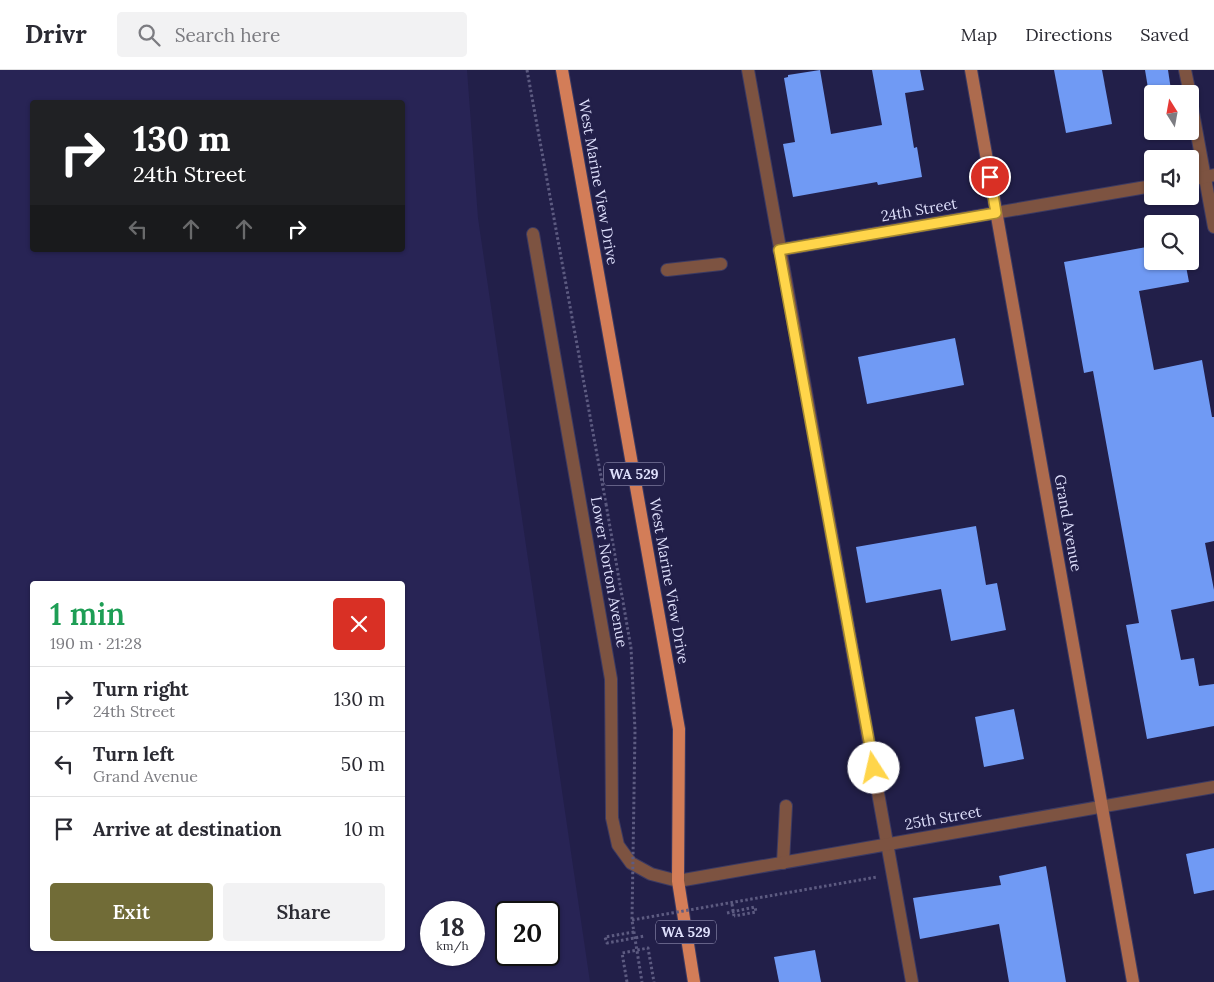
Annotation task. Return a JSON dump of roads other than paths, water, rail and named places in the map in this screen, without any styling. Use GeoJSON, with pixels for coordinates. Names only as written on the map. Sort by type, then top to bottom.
{"type":"FeatureCollection","features":[{"type":"Feature","properties":{"kind":"main road","name":"West Marine View Drive"},"geometry":{"type":"LineString","coordinates":[[562,70],[679,729],[678,881],[694,982]]}},
{"type":"Feature","properties":{"kind":"street"},"geometry":{"type":"LineString","coordinates":[[748,70],[912,982]]}},
{"type":"Feature","properties":{"kind":"street","name":"Grand Avenue"},"geometry":{"type":"LineString","coordinates":[[971,70],[1133,982]]}},
{"type":"Feature","properties":{"kind":"street"},"geometry":{"type":"LineString","coordinates":[[1185,70],[1188,85]]}},
{"type":"Feature","properties":{"kind":"street"},"geometry":{"type":"LineString","coordinates":[[1199,133],[1209,176],[1214,227]]}},
{"type":"Feature","properties":{"kind":"street","name":"24th Street"},"geometry":{"type":"LineString","coordinates":[[779,250],[1144,187]]}},
{"type":"Feature","properties":{"kind":"street","name":"Lower Norton Avenue"},"geometry":{"type":"LineString","coordinates":[[533,234],[611,679],[612,818],[618,845],[631,863],[651,874],[678,881]]}},
{"type":"Feature","properties":{"kind":"street"},"geometry":{"type":"LineString","coordinates":[[667,270],[721,264]]}},
{"type":"Feature","properties":{"kind":"street","name":"25th Street"},"geometry":{"type":"LineString","coordinates":[[678,881],[1214,786]]}},
{"type":"Feature","properties":{"kind":"street"},"geometry":{"type":"LineString","coordinates":[[783,863],[786,806]]}}]}
